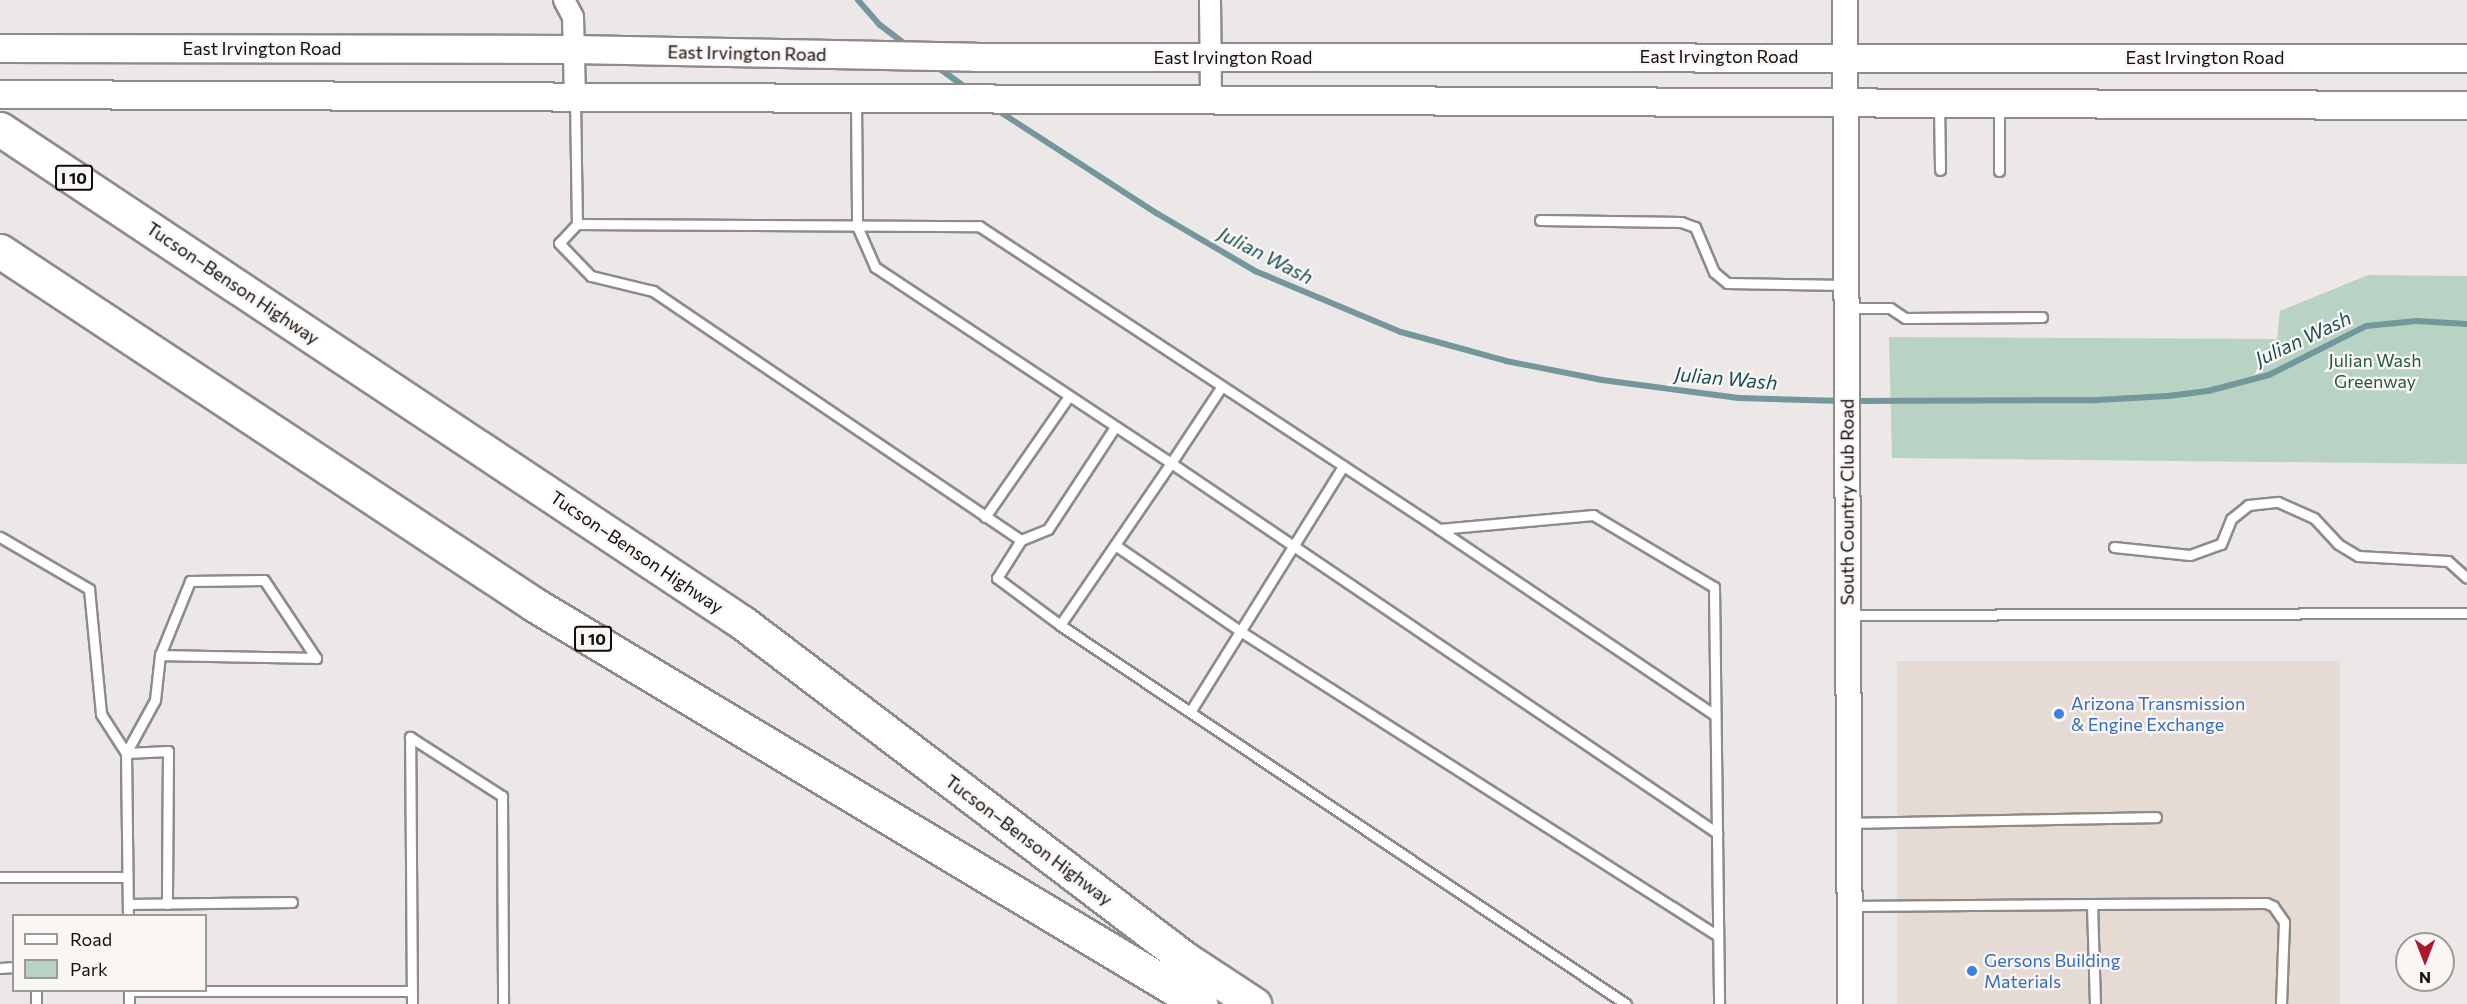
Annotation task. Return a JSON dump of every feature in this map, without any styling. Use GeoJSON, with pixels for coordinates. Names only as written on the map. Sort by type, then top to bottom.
{"type":"FeatureCollection","features":[{"type":"Feature","properties":{"kind":"highway"},"geometry":{"type":"LineString","coordinates":[[0,121],[34,149]]}},
{"type":"Feature","properties":{"kind":"highway","name":"Tucson–Benson Highway"},"geometry":{"type":"LineString","coordinates":[[0,129],[34,149],[119,208],[743,623],[1184,958],[1254,1004]]}},
{"type":"Feature","properties":{"kind":"highway","name":"I 10"},"geometry":{"type":"LineString","coordinates":[[0,251],[535,605],[1200,1004]]}},
{"type":"Feature","properties":{"kind":"main road","name":"East Irvington Road"},"geometry":{"type":"LineString","coordinates":[[0,48],[573,49],[975,57],[2467,58]]}},
{"type":"Feature","properties":{"kind":"main road"},"geometry":{"type":"LineString","coordinates":[[0,94],[1075,101],[1844,101],[2467,105]]}},
{"type":"Feature","properties":{"kind":"street"},"geometry":{"type":"LineString","coordinates":[[564,0],[573,17],[575,97]]}},
{"type":"Feature","properties":{"kind":"street"},"geometry":{"type":"LineString","coordinates":[[1210,0],[1211,101]]}},
{"type":"Feature","properties":{"kind":"street","name":"South Country Club Road"},"geometry":{"type":"LineString","coordinates":[[1845,0],[1850,1004]]}},
{"type":"Feature","properties":{"kind":"lane"},"geometry":{"type":"LineString","coordinates":[[575,97],[577,224],[559,243],[591,276],[653,291],[1021,540]]}},
{"type":"Feature","properties":{"kind":"lane"},"geometry":{"type":"LineString","coordinates":[[856,100],[856,226],[875,267],[1171,463],[1717,833]]}},
{"type":"Feature","properties":{"kind":"lane"},"geometry":{"type":"LineString","coordinates":[[1939,102],[1940,170]]}},
{"type":"Feature","properties":{"kind":"lane"},"geometry":{"type":"LineString","coordinates":[[1999,102],[1999,171]]}},
{"type":"Feature","properties":{"kind":"lane"},"geometry":{"type":"LineString","coordinates":[[1540,220],[1681,222],[1695,227],[1714,272],[1727,283],[1845,296],[1890,308],[1905,318],[2042,317]]}},
{"type":"Feature","properties":{"kind":"lane"},"geometry":{"type":"LineString","coordinates":[[577,224],[979,226],[1439,529],[1715,715]]}},
{"type":"Feature","properties":{"kind":"lane"},"geometry":{"type":"LineString","coordinates":[[1060,625],[1222,386]]}},
{"type":"Feature","properties":{"kind":"lane"},"geometry":{"type":"LineString","coordinates":[[986,517],[1069,396]]}},
{"type":"Feature","properties":{"kind":"lane"},"geometry":{"type":"LineString","coordinates":[[1115,427],[1048,529],[1021,540],[997,578],[1060,625],[1626,1004]]}},
{"type":"Feature","properties":{"kind":"lane"},"geometry":{"type":"LineString","coordinates":[[1190,712],[1343,466]]}},
{"type":"Feature","properties":{"kind":"lane"},"geometry":{"type":"LineString","coordinates":[[2114,547],[2190,555],[2221,544],[2231,519],[2248,505],[2278,502],[2314,518],[2338,544],[2358,556],[2448,561],[2467,578]]}},
{"type":"Feature","properties":{"kind":"lane"},"geometry":{"type":"LineString","coordinates":[[1439,529],[1593,516],[1714,587],[1719,1004]]}},
{"type":"Feature","properties":{"kind":"lane"},"geometry":{"type":"LineString","coordinates":[[0,537],[89,589],[101,714],[126,753]]}},
{"type":"Feature","properties":{"kind":"lane"},"geometry":{"type":"LineString","coordinates":[[1115,545],[1240,631],[1718,936]]}},
{"type":"Feature","properties":{"kind":"lane"},"geometry":{"type":"LineString","coordinates":[[128,914],[126,753],[155,700],[160,655],[190,581],[264,580],[316,658],[160,655]]}},
{"type":"Feature","properties":{"kind":"lane"},"geometry":{"type":"LineString","coordinates":[[1848,615],[2467,613]]}},
{"type":"Feature","properties":{"kind":"lane"},"geometry":{"type":"LineString","coordinates":[[412,1004],[410,737],[502,796],[503,1004]]}},
{"type":"Feature","properties":{"kind":"lane"},"geometry":{"type":"LineString","coordinates":[[126,753],[168,751],[167,904]]}},
{"type":"Feature","properties":{"kind":"lane"},"geometry":{"type":"LineString","coordinates":[[1849,824],[2156,817]]}},
{"type":"Feature","properties":{"kind":"lane"},"geometry":{"type":"LineString","coordinates":[[0,877],[128,877]]}},
{"type":"Feature","properties":{"kind":"lane"},"geometry":{"type":"LineString","coordinates":[[128,904],[292,902]]}},
{"type":"Feature","properties":{"kind":"lane"},"geometry":{"type":"LineString","coordinates":[[1850,906],[2266,903],[2273,906],[2284,922],[2281,1004]]}},
{"type":"Feature","properties":{"kind":"lane"},"geometry":{"type":"LineString","coordinates":[[2092,904],[2095,1004]]}},
{"type":"Feature","properties":{"kind":"lane"},"geometry":{"type":"LineString","coordinates":[[207,991],[412,991]]}},
{"type":"Feature","properties":{"kind":"shaded area"},"geometry":{"type":"Polygon","coordinates":[[[1897,661],[2340,661],[2340,1004],[1897,1004],[1897,661]]]}},
{"type":"Feature","properties":{"kind":"green space","name":"Julian Wash Greenway"},"geometry":{"type":"Polygon","coordinates":[[[2368,275],[2467,276],[2467,464],[1892,458],[1889,337],[2277,339],[2280,311],[2368,275]]]}},
{"type":"Feature","properties":{"kind":"waterway"},"geometry":{"type":"LineString","coordinates":[[858,0],[880,25],[908,46]]}},
{"type":"Feature","properties":{"kind":"waterway"},"geometry":{"type":"LineString","coordinates":[[936,66],[966,88]]}},
{"type":"Feature","properties":{"kind":"waterway","name":"Julian Wash"},"geometry":{"type":"LineString","coordinates":[[994,108],[1158,214],[1255,271],[1401,332],[1506,361],[1602,380],[1739,398],[1842,401]]}},
{"type":"Feature","properties":{"kind":"waterway","name":"Julian Wash"},"geometry":{"type":"LineString","coordinates":[[1852,401],[2097,400],[2208,391],[2269,375],[2366,326],[2417,321],[2467,324]]}},
{"type":"Feature","properties":{"kind":"place","name":"Arizona Transmission & Engine Exchange"},"geometry":{"type":"Point","coordinates":[2059,714]}},
{"type":"Feature","properties":{"kind":"place","name":"Gersons Building Materials"},"geometry":{"type":"Point","coordinates":[1972,971]}}]}
